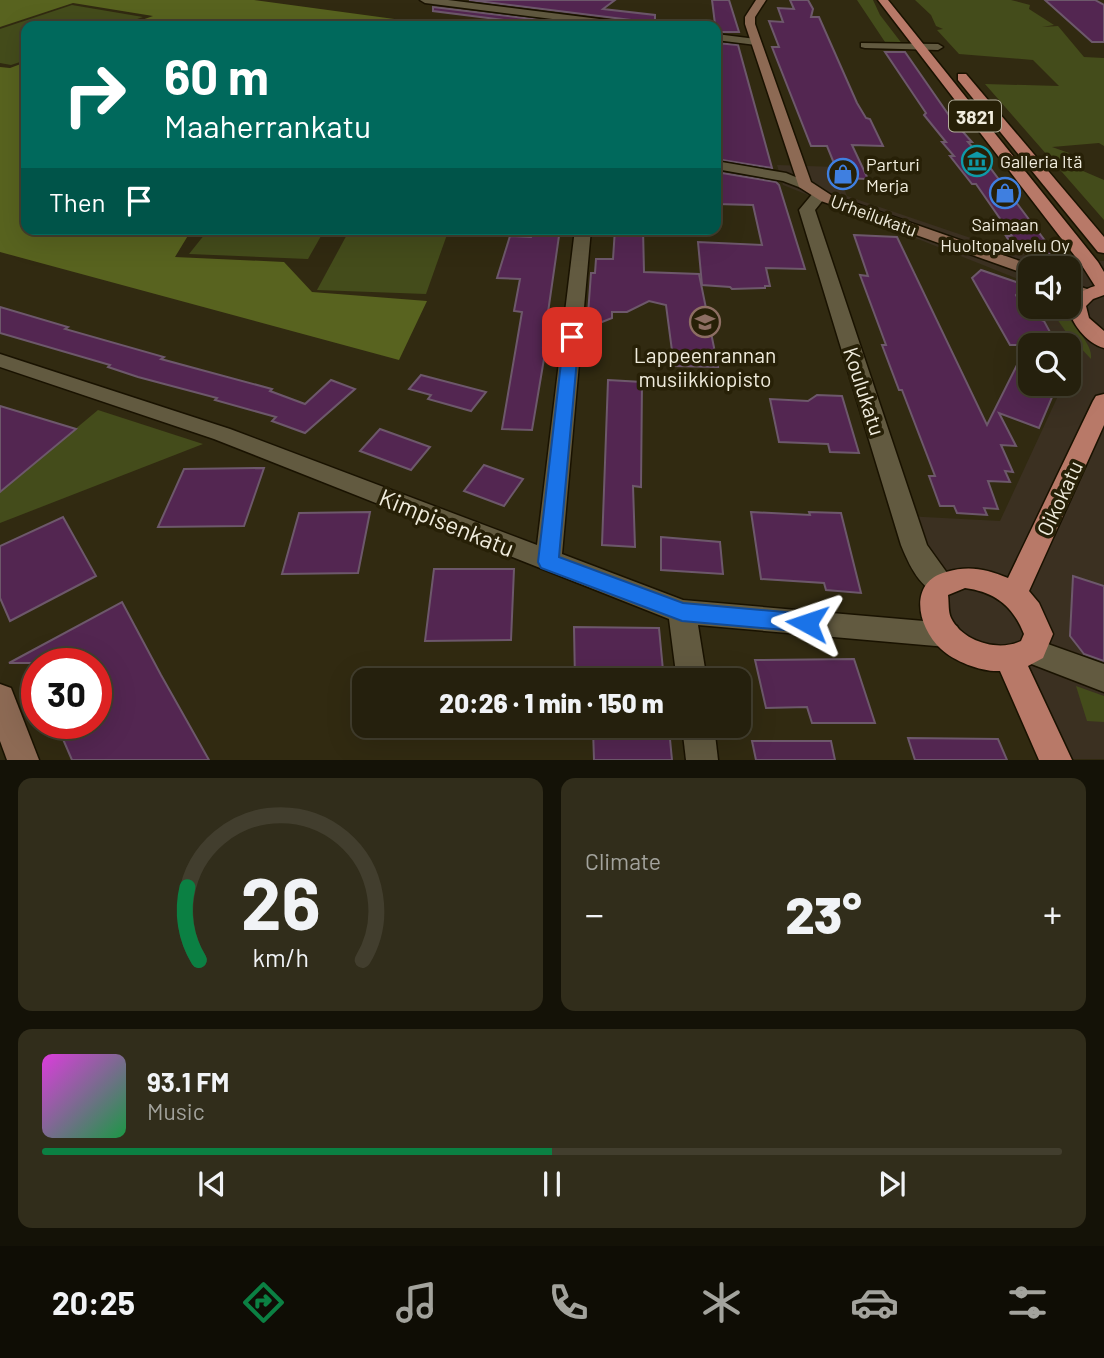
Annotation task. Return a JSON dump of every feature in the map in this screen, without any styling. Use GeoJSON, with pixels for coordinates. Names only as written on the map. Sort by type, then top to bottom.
{"type":"FeatureCollection","features":[{"type":"Feature","properties":{"kind":"main road","name":"3821"},"geometry":{"type":"LineString","coordinates":[[883,0],[937,50],[1104,248]]}},
{"type":"Feature","properties":{"kind":"main road"},"geometry":{"type":"LineString","coordinates":[[898,0],[906,9]]}},
{"type":"Feature","properties":{"kind":"main road","name":"3821"},"geometry":{"type":"LineString","coordinates":[[937,50],[1089,262],[1091,289],[1077,306],[1080,320],[1104,342]]}},
{"type":"Feature","properties":{"kind":"main road","name":"Oikokatu"},"geometry":{"type":"LineString","coordinates":[[1014,594],[1104,401]]}},
{"type":"Feature","properties":{"kind":"main road"},"geometry":{"type":"LineString","coordinates":[[979,578],[1014,594],[1037,625],[1036,645],[1020,656],[989,659],[972,653],[947,635],[934,615],[932,605],[934,593],[942,584],[952,579],[979,578]]}},
{"type":"Feature","properties":{"kind":"main road"},"geometry":{"type":"LineString","coordinates":[[1020,656],[1056,760]]}},
{"type":"Feature","properties":{"kind":"street"},"geometry":{"type":"LineString","coordinates":[[425,0],[590,21]]}},
{"type":"Feature","properties":{"kind":"street"},"geometry":{"type":"LineString","coordinates":[[761,0],[750,18],[755,41],[812,189]]}},
{"type":"Feature","properties":{"kind":"street"},"geometry":{"type":"LineString","coordinates":[[551,16],[562,8]]}},
{"type":"Feature","properties":{"kind":"street"},"geometry":{"type":"LineString","coordinates":[[721,38],[755,41]]}},
{"type":"Feature","properties":{"kind":"street"},"geometry":{"type":"LineString","coordinates":[[865,45],[937,50]]}},
{"type":"Feature","properties":{"kind":"street","name":"Urheilukatu"},"geometry":{"type":"LineString","coordinates":[[721,166],[786,177],[1018,266]]}},
{"type":"Feature","properties":{"kind":"street","name":"Koulukatu"},"geometry":{"type":"LineString","coordinates":[[812,189],[807,210],[914,545],[921,561],[942,584]]}},
{"type":"Feature","properties":{"kind":"street"},"geometry":{"type":"LineString","coordinates":[[548,562],[582,235]]}},
{"type":"Feature","properties":{"kind":"street","name":"Kimpisenkatu"},"geometry":{"type":"LineString","coordinates":[[0,360],[225,435],[682,612],[947,635]]}},
{"type":"Feature","properties":{"kind":"street"},"geometry":{"type":"LineString","coordinates":[[682,612],[690,668]]}},
{"type":"Feature","properties":{"kind":"street"},"geometry":{"type":"LineString","coordinates":[[1020,656],[1104,678]]}},
{"type":"Feature","properties":{"kind":"street"},"geometry":{"type":"LineString","coordinates":[[0,698],[23,760]]}},
{"type":"Feature","properties":{"kind":"street"},"geometry":{"type":"LineString","coordinates":[[699,738],[702,760]]}},
{"type":"Feature","properties":{"kind":"shaded area"},"geometry":{"type":"Polygon","coordinates":[[[777,165],[836,167],[847,196],[1021,255],[1035,256],[1018,256],[1018,279],[783,185],[777,165]]]}},
{"type":"Feature","properties":{"kind":"shaded area"},"geometry":{"type":"Polygon","coordinates":[[[1081,259],[1104,261],[1104,759],[1056,759],[1010,661],[989,659],[932,605],[905,516],[1000,521],[1058,396],[1081,396],[1081,333],[1050,333],[1041,319],[1081,319],[1081,259]]]}},
{"type":"Feature","properties":{"kind":"green space"},"geometry":{"type":"Polygon","coordinates":[[[0,0],[254,0],[409,21],[139,21],[153,16],[73,3],[0,27],[0,0]]]}},
{"type":"Feature","properties":{"kind":"green space"},"geometry":{"type":"Polygon","coordinates":[[[857,0],[873,0],[880,15],[903,45],[887,45],[857,0]]]}},
{"type":"Feature","properties":{"kind":"green space"},"geometry":{"type":"Polygon","coordinates":[[[915,0],[1011,0],[1030,5],[1029,9],[1054,25],[1042,27],[1058,26],[1084,57],[1104,58],[1104,146],[1099,143],[1052,147],[1069,153],[1083,171],[1104,180],[1104,220],[985,84],[1059,86],[1033,60],[959,54],[937,30],[943,29],[936,26],[931,15],[915,0]]]}},
{"type":"Feature","properties":{"kind":"green space"},"geometry":{"type":"Polygon","coordinates":[[[72,5],[143,17],[131,21],[24,21],[72,5]]]}},
{"type":"Feature","properties":{"kind":"green space"},"geometry":{"type":"Polygon","coordinates":[[[21,22],[21,62],[11,65],[0,63],[0,29],[21,22]]]}},
{"type":"Feature","properties":{"kind":"green space"},"geometry":{"type":"Polygon","coordinates":[[[21,64],[21,235],[188,235],[175,257],[284,262],[312,292],[427,301],[399,360],[0,252],[0,67],[10,68],[21,64]]]}},
{"type":"Feature","properties":{"kind":"green space"},"geometry":{"type":"Polygon","coordinates":[[[204,235],[322,235],[308,259],[189,254],[204,235]]]}},
{"type":"Feature","properties":{"kind":"green space"},"geometry":{"type":"Polygon","coordinates":[[[347,235],[447,235],[426,294],[317,290],[347,235]]]}},
{"type":"Feature","properties":{"kind":"green space"},"geometry":{"type":"Polygon","coordinates":[[[1057,319],[1069,319],[1080,333],[1066,332],[1057,319]]]}},
{"type":"Feature","properties":{"kind":"green space"},"geometry":{"type":"Polygon","coordinates":[[[1081,335],[1089,347],[1091,359],[1081,348],[1081,335]]]}},
{"type":"Feature","properties":{"kind":"green space"},"geometry":{"type":"Polygon","coordinates":[[[98,410],[203,444],[0,523],[0,492],[98,410]]]}},
{"type":"Feature","properties":{"kind":"green space"},"geometry":{"type":"Polygon","coordinates":[[[1076,686],[1104,696],[1104,722],[1087,721],[1076,686]]]}},
{"type":"Feature","properties":{"kind":"building"},"geometry":{"type":"Polygon","coordinates":[[[469,0],[615,0],[603,9],[655,15],[655,21],[469,0]]]}},
{"type":"Feature","properties":{"kind":"building"},"geometry":{"type":"Polygon","coordinates":[[[712,0],[729,0],[739,32],[721,32],[721,21],[715,21],[712,0]]]}},
{"type":"Feature","properties":{"kind":"building"},"geometry":{"type":"Polygon","coordinates":[[[790,0],[808,0],[813,9],[811,17],[819,17],[857,103],[866,118],[870,119],[883,146],[852,145],[868,179],[840,178],[827,146],[811,146],[772,47],[779,47],[769,21],[783,22],[778,8],[794,9],[790,0]]]}},
{"type":"Feature","properties":{"kind":"building"},"geometry":{"type":"Polygon","coordinates":[[[1045,0],[1095,0],[1104,5],[1104,42],[1092,42],[1045,0]]]}},
{"type":"Feature","properties":{"kind":"building"},"geometry":{"type":"Polygon","coordinates":[[[433,7],[549,21],[512,21],[433,11],[433,7]]]}},
{"type":"Feature","properties":{"kind":"building"},"geometry":{"type":"Polygon","coordinates":[[[721,43],[738,45],[772,168],[721,160],[721,43]]]}},
{"type":"Feature","properties":{"kind":"building"},"geometry":{"type":"Polygon","coordinates":[[[885,52],[905,52],[955,124],[972,142],[968,142],[1055,254],[1017,253],[1006,236],[1012,236],[976,184],[972,184],[950,156],[954,156],[942,142],[946,142],[924,115],[926,113],[885,52]]]}},
{"type":"Feature","properties":{"kind":"building"},"geometry":{"type":"Polygon","coordinates":[[[721,173],[776,182],[779,185],[805,269],[766,268],[770,286],[765,288],[732,289],[702,285],[698,242],[762,245],[753,205],[721,204],[721,173]]]}},
{"type":"Feature","properties":{"kind":"building"},"geometry":{"type":"Polygon","coordinates":[[[559,235],[543,347],[546,347],[532,430],[502,429],[522,312],[514,311],[520,279],[497,278],[510,236],[559,235]]]}},
{"type":"Feature","properties":{"kind":"building"},"geometry":{"type":"Polygon","coordinates":[[[615,235],[643,235],[644,272],[699,274],[718,367],[674,366],[666,305],[649,301],[627,312],[612,312],[612,318],[587,328],[591,273],[595,273],[596,259],[613,259],[615,235]]]}},
{"type":"Feature","properties":{"kind":"building"},"geometry":{"type":"Polygon","coordinates":[[[854,235],[897,237],[987,425],[1018,363],[1018,396],[1053,396],[1039,428],[999,413],[1016,446],[1001,445],[1013,472],[1005,471],[1010,482],[988,481],[998,509],[984,508],[987,515],[957,513],[954,506],[940,506],[929,476],[935,476],[882,345],[886,345],[860,275],[868,276],[854,235]]]}},
{"type":"Feature","properties":{"kind":"building"},"geometry":{"type":"Polygon","coordinates":[[[981,270],[1018,283],[1018,319],[1044,321],[1050,333],[1018,333],[1018,345],[1010,345],[972,278],[981,270]]]}},
{"type":"Feature","properties":{"kind":"building"},"geometry":{"type":"Polygon","coordinates":[[[0,307],[164,357],[161,359],[272,389],[270,391],[305,404],[331,380],[355,389],[305,433],[272,421],[276,417],[0,333],[0,307]]]}},
{"type":"Feature","properties":{"kind":"building"},"geometry":{"type":"Polygon","coordinates":[[[421,375],[486,392],[471,411],[428,399],[431,395],[409,389],[421,375]]]}},
{"type":"Feature","properties":{"kind":"building"},"geometry":{"type":"Polygon","coordinates":[[[608,380],[642,382],[641,487],[633,486],[635,547],[602,545],[608,380]]]}},
{"type":"Feature","properties":{"kind":"building"},"geometry":{"type":"Polygon","coordinates":[[[817,395],[842,396],[859,453],[830,452],[828,444],[779,442],[770,399],[808,401],[817,395]]]}},
{"type":"Feature","properties":{"kind":"building"},"geometry":{"type":"Polygon","coordinates":[[[0,406],[76,429],[0,492],[0,406]]]}},
{"type":"Feature","properties":{"kind":"building"},"geometry":{"type":"Polygon","coordinates":[[[380,429],[430,447],[411,470],[360,451],[380,429]]]}},
{"type":"Feature","properties":{"kind":"building"},"geometry":{"type":"Polygon","coordinates":[[[484,465],[523,479],[504,506],[464,491],[484,465]]]}},
{"type":"Feature","properties":{"kind":"building"},"geometry":{"type":"Polygon","coordinates":[[[264,468],[244,526],[158,527],[184,469],[264,468]]]}},
{"type":"Feature","properties":{"kind":"building"},"geometry":{"type":"Polygon","coordinates":[[[370,512],[358,573],[282,574],[299,513],[370,512]]]}},
{"type":"Feature","properties":{"kind":"building"},"geometry":{"type":"Polygon","coordinates":[[[751,512],[810,515],[809,512],[841,513],[861,593],[826,590],[824,583],[761,579],[751,512]]]}},
{"type":"Feature","properties":{"kind":"building"},"geometry":{"type":"Polygon","coordinates":[[[63,517],[96,576],[10,621],[0,598],[0,546],[63,517]]]}},
{"type":"Feature","properties":{"kind":"building"},"geometry":{"type":"Polygon","coordinates":[[[661,537],[720,542],[723,574],[661,570],[661,537]]]}},
{"type":"Feature","properties":{"kind":"building"},"geometry":{"type":"Polygon","coordinates":[[[434,569],[514,569],[511,640],[425,641],[434,569]]]}},
{"type":"Feature","properties":{"kind":"building"},"geometry":{"type":"Polygon","coordinates":[[[1073,576],[1104,586],[1104,661],[1084,654],[1070,636],[1073,576]]]}},
{"type":"Feature","properties":{"kind":"building"},"geometry":{"type":"Polygon","coordinates":[[[122,602],[209,760],[72,760],[63,739],[112,739],[112,648],[37,648],[122,602]]]}},
{"type":"Feature","properties":{"kind":"building"},"geometry":{"type":"Polygon","coordinates":[[[574,627],[659,628],[663,668],[575,668],[574,627]]]}},
{"type":"Feature","properties":{"kind":"building"},"geometry":{"type":"Polygon","coordinates":[[[21,657],[21,663],[9,663],[21,657]]]}},
{"type":"Feature","properties":{"kind":"building"},"geometry":{"type":"Polygon","coordinates":[[[854,659],[875,723],[812,723],[807,707],[766,708],[755,660],[854,659]]]}},
{"type":"Feature","properties":{"kind":"building"},"geometry":{"type":"Polygon","coordinates":[[[593,738],[670,738],[672,760],[594,760],[593,738]]]}},
{"type":"Feature","properties":{"kind":"building"},"geometry":{"type":"Polygon","coordinates":[[[908,738],[998,739],[1007,760],[915,760],[908,738]]]}},
{"type":"Feature","properties":{"kind":"building"},"geometry":{"type":"Polygon","coordinates":[[[752,741],[831,741],[835,760],[756,760],[752,741]]]}},
{"type":"Feature","properties":{"kind":"place","name":"Galleria Itä"},"geometry":{"type":"Point","coordinates":[977,161]}},
{"type":"Feature","properties":{"kind":"place","name":"Parturi Merja"},"geometry":{"type":"Point","coordinates":[843,174]}},
{"type":"Feature","properties":{"kind":"place","name":"Saimaan Huoltopalvelu Oy"},"geometry":{"type":"Point","coordinates":[1005,193]}},
{"type":"Feature","properties":{"kind":"place","name":"Lappeenrannan musiikkiopisto"},"geometry":{"type":"Point","coordinates":[705,322]}},
{"type":"Feature","properties":{"kind":"route"},"geometry":{"type":"LineString","coordinates":[[572,337],[548,562],[682,612],[807,623]]}}]}
